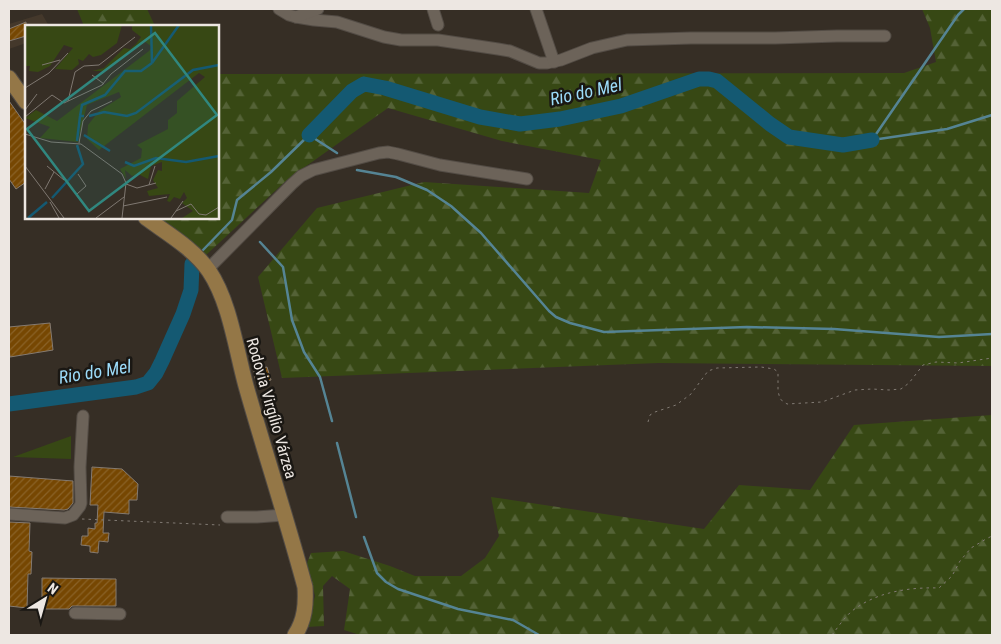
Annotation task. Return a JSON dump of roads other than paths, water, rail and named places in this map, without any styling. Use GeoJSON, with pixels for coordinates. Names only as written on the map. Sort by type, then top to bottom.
{"type":"FeatureCollection","features":[{"type":"Feature","properties":{"kind":"main road"},"geometry":{"type":"LineString","coordinates":[[9,78],[25,101]]}},
{"type":"Feature","properties":{"kind":"main road","name":"Rodovia Virgílio Várzea"},"geometry":{"type":"LineString","coordinates":[[147,219],[186,247],[208,269],[215,280],[227,312],[246,386],[305,587],[306,609],[303,620],[295,635]]}},
{"type":"Feature","properties":{"kind":"street"},"geometry":{"type":"LineString","coordinates":[[279,9],[296,17],[337,22],[393,39],[446,41],[504,50],[540,63],[554,62],[592,48],[628,40],[885,36]]}},
{"type":"Feature","properties":{"kind":"street"},"geometry":{"type":"LineString","coordinates":[[296,17],[318,9]]}},
{"type":"Feature","properties":{"kind":"street"},"geometry":{"type":"LineString","coordinates":[[432,9],[438,25]]}},
{"type":"Feature","properties":{"kind":"street"},"geometry":{"type":"LineString","coordinates":[[536,9],[554,62]]}},
{"type":"Feature","properties":{"kind":"street"},"geometry":{"type":"LineString","coordinates":[[208,269],[292,184],[313,170],[388,152],[440,165],[527,179]]}},
{"type":"Feature","properties":{"kind":"street"},"geometry":{"type":"LineString","coordinates":[[9,514],[65,518],[69,517],[77,509],[81,503],[80,467],[83,416]]}},
{"type":"Feature","properties":{"kind":"street"},"geometry":{"type":"LineString","coordinates":[[224,521],[284,515]]}},
{"type":"Feature","properties":{"kind":"street"},"geometry":{"type":"LineString","coordinates":[[76,613],[120,614]]}},
{"type":"Feature","properties":{"kind":"waterway"},"geometry":{"type":"LineString","coordinates":[[872,140],[964,9]]}},
{"type":"Feature","properties":{"kind":"waterway","name":"Rio do Mel"},"geometry":{"type":"LineString","coordinates":[[309,135],[352,91],[364,84],[385,88],[480,117],[520,124],[560,119],[621,106],[699,79],[709,79],[717,81],[789,137],[843,145],[872,140]]}},
{"type":"Feature","properties":{"kind":"waterway"},"geometry":{"type":"LineString","coordinates":[[872,140],[947,129],[992,115]]}},
{"type":"Feature","properties":{"kind":"waterway"},"geometry":{"type":"LineString","coordinates":[[203,250],[232,220],[237,200],[271,172],[309,135],[337,153]]}},
{"type":"Feature","properties":{"kind":"waterway"},"geometry":{"type":"LineString","coordinates":[[357,170],[396,177],[427,190],[451,206],[481,233],[556,317],[570,323],[604,332],[747,327],[834,329],[939,337],[992,334]]}},
{"type":"Feature","properties":{"kind":"waterway"},"geometry":{"type":"LineString","coordinates":[[260,242],[283,267],[292,320],[304,352],[320,377],[332,421]]}},
{"type":"Feature","properties":{"kind":"waterway","name":"Rio do Mel"},"geometry":{"type":"LineString","coordinates":[[9,404],[136,387],[148,383],[156,373],[183,314],[191,290],[192,264]]}},
{"type":"Feature","properties":{"kind":"waterway"},"geometry":{"type":"LineString","coordinates":[[337,443],[356,517]]}},
{"type":"Feature","properties":{"kind":"waterway"},"geometry":{"type":"LineString","coordinates":[[364,537],[377,573],[386,582],[398,589],[458,609],[513,620],[539,635]]}}]}
